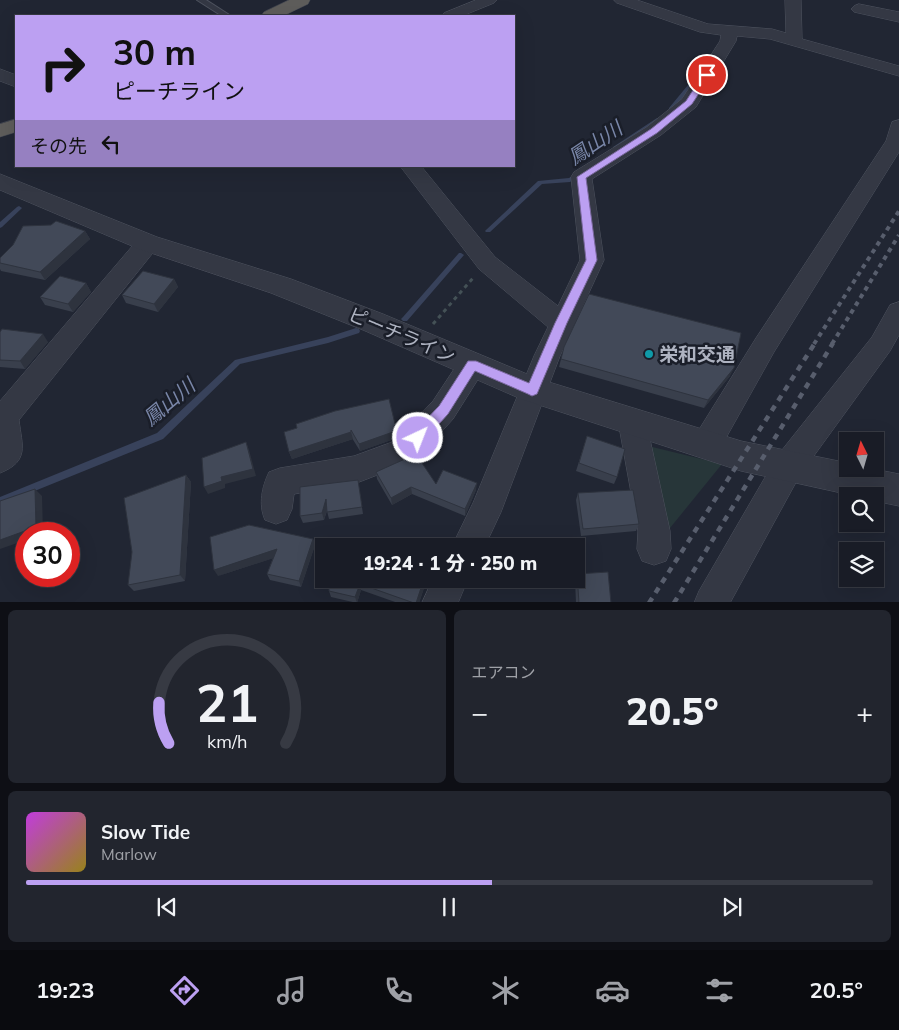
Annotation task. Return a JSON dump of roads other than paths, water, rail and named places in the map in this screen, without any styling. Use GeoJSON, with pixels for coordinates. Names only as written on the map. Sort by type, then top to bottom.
{"type":"FeatureCollection","features":[{"type":"Feature","properties":{"kind":"highway"},"geometry":{"type":"LineString","coordinates":[[272,15],[302,0]]}},
{"type":"Feature","properties":{"kind":"highway"},"geometry":{"type":"LineString","coordinates":[[0,131],[15,125]]}},
{"type":"Feature","properties":{"kind":"street"},"geometry":{"type":"LineString","coordinates":[[452,15],[489,0]]}},
{"type":"Feature","properties":{"kind":"street"},"geometry":{"type":"LineString","coordinates":[[622,0],[706,29],[772,34],[899,72]]}},
{"type":"Feature","properties":{"kind":"street"},"geometry":{"type":"LineString","coordinates":[[793,0],[794,42]]}},
{"type":"Feature","properties":{"kind":"street"},"geometry":{"type":"LineString","coordinates":[[859,9],[899,16]]}},
{"type":"Feature","properties":{"kind":"street"},"geometry":{"type":"LineString","coordinates":[[472,538],[486,512],[532,390],[561,323],[592,260],[582,177],[654,131],[689,103],[728,41],[729,32]]}},
{"type":"Feature","properties":{"kind":"street"},"geometry":{"type":"LineString","coordinates":[[0,74],[15,82]]}},
{"type":"Feature","properties":{"kind":"street"},"geometry":{"type":"LineString","coordinates":[[706,445],[765,345],[896,141],[899,126]]}},
{"type":"Feature","properties":{"kind":"street"},"geometry":{"type":"LineString","coordinates":[[411,167],[487,263],[561,323]]}},
{"type":"Feature","properties":{"kind":"street","name":"ピーチライン"},"geometry":{"type":"LineString","coordinates":[[1,182],[148,243],[280,286],[373,322],[532,390],[741,456],[899,490]]}},
{"type":"Feature","properties":{"kind":"street"},"geometry":{"type":"LineString","coordinates":[[0,459],[8,453],[3,429],[4,417],[148,243]]}},
{"type":"Feature","properties":{"kind":"street"},"geometry":{"type":"LineString","coordinates":[[711,602],[789,465],[882,344],[899,312]]}},
{"type":"Feature","properties":{"kind":"street"},"geometry":{"type":"LineString","coordinates":[[276,509],[280,482],[354,470],[405,451],[443,410],[472,364]]}},
{"type":"Feature","properties":{"kind":"street"},"geometry":{"type":"LineString","coordinates":[[632,421],[654,531],[654,549]]}},
{"type":"Feature","properties":{"kind":"street"},"geometry":{"type":"LineString","coordinates":[[439,602],[446,588]]}},
{"type":"Feature","properties":{"kind":"lane"},"geometry":{"type":"LineString","coordinates":[[201,0],[225,15]]}},
{"type":"Feature","properties":{"kind":"waterway","name":"鳳山川"},"geometry":{"type":"LineString","coordinates":[[671,109],[690,86]]}},
{"type":"Feature","properties":{"kind":"waterway","name":"鳳山川"},"geometry":{"type":"LineString","coordinates":[[616,147],[657,120]]}},
{"type":"Feature","properties":{"kind":"waterway","name":"鳳山川"},"geometry":{"type":"LineString","coordinates":[[488,231],[540,182],[570,180],[579,174]]}},
{"type":"Feature","properties":{"kind":"waterway"},"geometry":{"type":"LineString","coordinates":[[0,226],[19,208]]}},
{"type":"Feature","properties":{"kind":"waterway","name":"鳳山川"},"geometry":{"type":"LineString","coordinates":[[405,319],[461,255]]}},
{"type":"Feature","properties":{"kind":"waterway","name":"鳳山川"},"geometry":{"type":"LineString","coordinates":[[0,501],[160,436],[238,362],[328,340],[356,331]]}},
{"type":"Feature","properties":{"kind":"railway"},"geometry":{"type":"LineString","coordinates":[[814,344],[899,211]]}},
{"type":"Feature","properties":{"kind":"railway"},"geometry":{"type":"LineString","coordinates":[[832,344],[899,235]]}},
{"type":"Feature","properties":{"kind":"railway"},"geometry":{"type":"LineString","coordinates":[[650,602],[815,343]]}},
{"type":"Feature","properties":{"kind":"railway"},"geometry":{"type":"LineString","coordinates":[[675,602],[833,343]]}},
{"type":"Feature","properties":{"kind":"place","name":"栄和交通"},"geometry":{"type":"Point","coordinates":[649,354]}}]}
